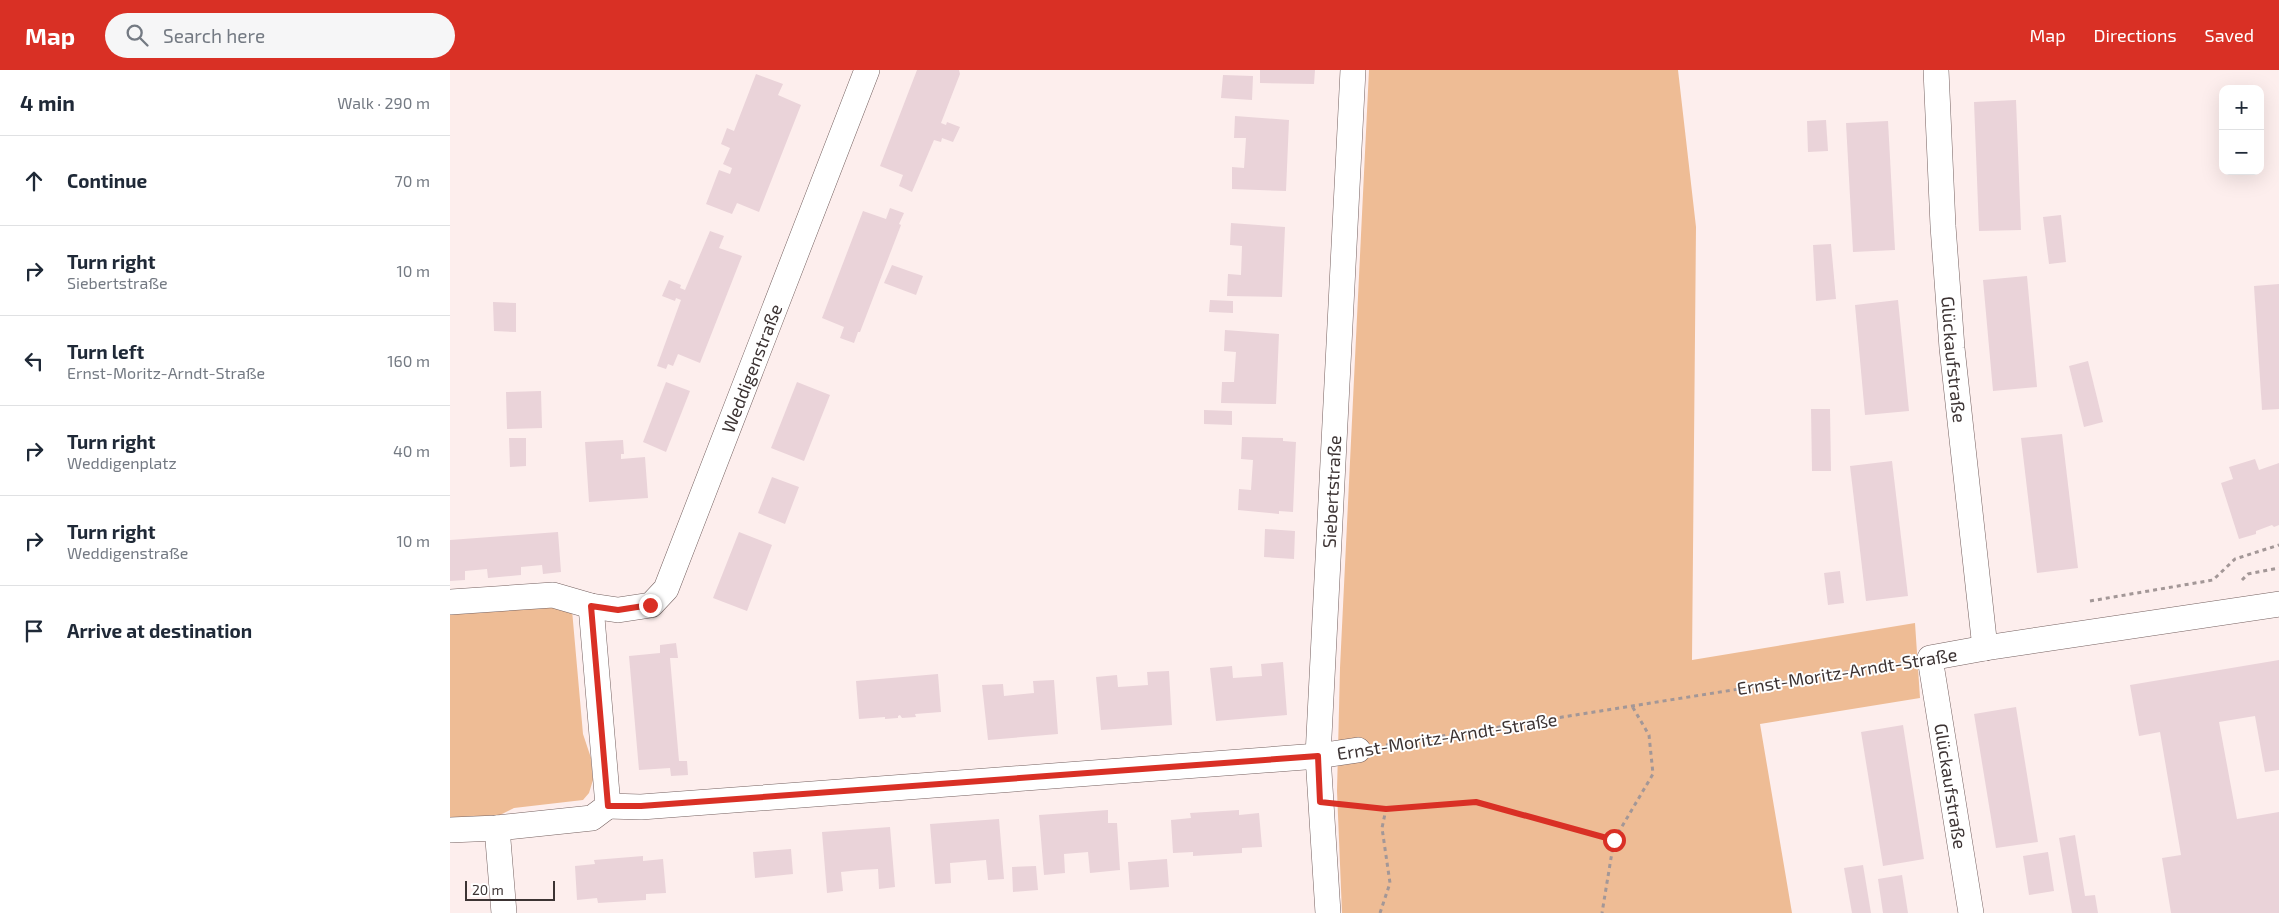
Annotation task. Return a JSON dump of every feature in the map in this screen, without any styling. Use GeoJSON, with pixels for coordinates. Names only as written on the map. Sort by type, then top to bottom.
{"type":"FeatureCollection","features":[{"type":"Feature","properties":{"kind":"street","name":"Weddigenstraße"},"geometry":{"type":"LineString","coordinates":[[450,602],[553,594],[591,606],[618,610],[650,605],[666,589],[867,70]]}},
{"type":"Feature","properties":{"kind":"street","name":"Siebertstraße"},"geometry":{"type":"LineString","coordinates":[[1328,913],[1318,756],[1353,70]]}},
{"type":"Feature","properties":{"kind":"street","name":"Glückaufstraße"},"geometry":{"type":"LineString","coordinates":[[1936,70],[1943,226],[1952,348],[1985,648]]}},
{"type":"Feature","properties":{"kind":"street","name":"Ernst-Moritz-Arndt-Straße"},"geometry":{"type":"LineString","coordinates":[[1930,658],[2279,604]]}},
{"type":"Feature","properties":{"kind":"street"},"geometry":{"type":"LineString","coordinates":[[450,830],[497,828],[592,818],[608,806],[591,606]]}},
{"type":"Feature","properties":{"kind":"street","name":"Glückaufstraße"},"geometry":{"type":"LineString","coordinates":[[1930,658],[1971,913]]}},
{"type":"Feature","properties":{"kind":"street","name":"Ernst-Moritz-Arndt-Straße"},"geometry":{"type":"LineString","coordinates":[[608,806],[641,806],[1318,756],[1358,750]]}},
{"type":"Feature","properties":{"kind":"street"},"geometry":{"type":"LineString","coordinates":[[497,828],[504,913]]}},
{"type":"Feature","properties":{"kind":"path"},"geometry":{"type":"LineString","coordinates":[[2088,602],[2213,580],[2235,559],[2279,545]]}},
{"type":"Feature","properties":{"kind":"path","name":"Ernst-Moritz-Arndt-Straße"},"geometry":{"type":"LineString","coordinates":[[1358,750],[1930,658]]}},
{"type":"Feature","properties":{"kind":"path"},"geometry":{"type":"LineString","coordinates":[[1602,913],[1614,840],[1653,774],[1649,735],[1632,706]]}},
{"type":"Feature","properties":{"kind":"path"},"geometry":{"type":"LineString","coordinates":[[1320,802],[1386,809],[1476,802],[1614,840]]}},
{"type":"Feature","properties":{"kind":"path"},"geometry":{"type":"LineString","coordinates":[[1380,913],[1390,883],[1382,828],[1386,809]]}},
{"type":"Feature","properties":{"kind":"shaded area"},"geometry":{"type":"Polygon","coordinates":[[[1369,70],[1678,70],[1696,227],[1692,660],[1915,623],[1920,698],[1760,724],[1792,913],[1342,913],[1337,791],[1340,668],[1369,70]]]}},
{"type":"Feature","properties":{"kind":"shaded area"},"geometry":{"type":"Polygon","coordinates":[[[548,602],[572,610],[583,734],[591,758],[593,780],[589,793],[583,800],[514,808],[488,821],[450,823],[450,609],[548,602]]]}},
{"type":"Feature","properties":{"kind":"building"},"geometry":{"type":"Polygon","coordinates":[[[917,70],[959,70],[960,74],[941,123],[946,125],[947,122],[960,127],[953,142],[942,138],[941,142],[934,140],[912,192],[899,186],[903,175],[880,166],[917,70]]]}},
{"type":"Feature","properties":{"kind":"building"},"geometry":{"type":"Polygon","coordinates":[[[1260,70],[1315,70],[1314,84],[1260,83],[1260,70]]]}},
{"type":"Feature","properties":{"kind":"building"},"geometry":{"type":"Polygon","coordinates":[[[756,74],[783,84],[778,95],[801,105],[759,212],[737,203],[732,214],[706,204],[719,170],[730,174],[732,168],[723,164],[730,148],[721,144],[727,128],[734,131],[756,74]]]}},
{"type":"Feature","properties":{"kind":"building"},"geometry":{"type":"Polygon","coordinates":[[[1223,75],[1253,76],[1252,100],[1221,98],[1223,75]]]}},
{"type":"Feature","properties":{"kind":"building"},"geometry":{"type":"Polygon","coordinates":[[[2016,100],[2021,230],[1979,231],[1974,102],[2016,100]]]}},
{"type":"Feature","properties":{"kind":"building"},"geometry":{"type":"Polygon","coordinates":[[[1235,116],[1289,120],[1286,191],[1232,189],[1232,167],[1244,168],[1246,138],[1234,138],[1235,116]]]}},
{"type":"Feature","properties":{"kind":"building"},"geometry":{"type":"Polygon","coordinates":[[[1826,120],[1828,151],[1808,152],[1807,121],[1826,120]]]}},
{"type":"Feature","properties":{"kind":"building"},"geometry":{"type":"Polygon","coordinates":[[[1888,121],[1895,250],[1853,252],[1846,123],[1888,121]]]}},
{"type":"Feature","properties":{"kind":"building"},"geometry":{"type":"Polygon","coordinates":[[[890,208],[904,213],[899,224],[901,225],[860,332],[858,332],[854,343],[840,338],[844,327],[822,318],[863,211],[886,219],[890,208]]]}},
{"type":"Feature","properties":{"kind":"building"},"geometry":{"type":"Polygon","coordinates":[[[2061,215],[2066,262],[2049,264],[2043,217],[2061,215]]]}},
{"type":"Feature","properties":{"kind":"building"},"geometry":{"type":"Polygon","coordinates":[[[1231,223],[1285,227],[1282,297],[1227,296],[1228,274],[1241,275],[1242,246],[1230,245],[1231,223]]]}},
{"type":"Feature","properties":{"kind":"building"},"geometry":{"type":"Polygon","coordinates":[[[710,231],[724,236],[719,248],[742,256],[700,363],[678,354],[673,366],[668,364],[666,369],[657,366],[681,300],[676,298],[675,301],[662,296],[669,280],[681,285],[680,288],[685,290],[710,231]]]}},
{"type":"Feature","properties":{"kind":"building"},"geometry":{"type":"Polygon","coordinates":[[[1831,244],[1836,299],[1816,301],[1813,245],[1831,244]]]}},
{"type":"Feature","properties":{"kind":"building"},"geometry":{"type":"Polygon","coordinates":[[[892,265],[923,276],[916,295],[884,283],[892,265]]]}},
{"type":"Feature","properties":{"kind":"building"},"geometry":{"type":"Polygon","coordinates":[[[2027,276],[2037,387],[1993,391],[1983,280],[2027,276]]]}},
{"type":"Feature","properties":{"kind":"building"},"geometry":{"type":"Polygon","coordinates":[[[2279,284],[2279,409],[2262,410],[2254,286],[2279,284]]]}},
{"type":"Feature","properties":{"kind":"building"},"geometry":{"type":"Polygon","coordinates":[[[1210,300],[1233,301],[1233,313],[1209,312],[1210,300]]]}},
{"type":"Feature","properties":{"kind":"building"},"geometry":{"type":"Polygon","coordinates":[[[1898,300],[1909,411],[1865,415],[1855,305],[1898,300]]]}},
{"type":"Feature","properties":{"kind":"building"},"geometry":{"type":"Polygon","coordinates":[[[493,302],[516,303],[516,332],[494,331],[493,302]]]}},
{"type":"Feature","properties":{"kind":"building"},"geometry":{"type":"Polygon","coordinates":[[[1225,330],[1279,334],[1276,404],[1221,403],[1222,382],[1234,382],[1236,352],[1224,351],[1225,330]]]}},
{"type":"Feature","properties":{"kind":"building"},"geometry":{"type":"Polygon","coordinates":[[[2088,361],[2103,422],[2084,427],[2069,366],[2088,361]]]}},
{"type":"Feature","properties":{"kind":"building"},"geometry":{"type":"Polygon","coordinates":[[[666,382],[690,391],[666,452],[643,442],[666,382]]]}},
{"type":"Feature","properties":{"kind":"building"},"geometry":{"type":"Polygon","coordinates":[[[797,382],[830,395],[804,461],[771,448],[797,382]]]}},
{"type":"Feature","properties":{"kind":"building"},"geometry":{"type":"Polygon","coordinates":[[[541,391],[542,428],[507,429],[506,392],[541,391]]]}},
{"type":"Feature","properties":{"kind":"building"},"geometry":{"type":"Polygon","coordinates":[[[1811,409],[1830,409],[1831,471],[1812,471],[1811,409]]]}},
{"type":"Feature","properties":{"kind":"building"},"geometry":{"type":"Polygon","coordinates":[[[1204,410],[1232,411],[1232,425],[1204,424],[1204,410]]]}},
{"type":"Feature","properties":{"kind":"building"},"geometry":{"type":"Polygon","coordinates":[[[2062,434],[2078,568],[2037,573],[2021,438],[2062,434]]]}},
{"type":"Feature","properties":{"kind":"building"},"geometry":{"type":"Polygon","coordinates":[[[1242,437],[1283,438],[1283,441],[1296,442],[1293,512],[1279,511],[1279,514],[1238,510],[1239,489],[1251,490],[1253,460],[1241,459],[1242,437]]]}},
{"type":"Feature","properties":{"kind":"building"},"geometry":{"type":"Polygon","coordinates":[[[509,438],[526,438],[526,466],[510,467],[509,438]]]}},
{"type":"Feature","properties":{"kind":"building"},"geometry":{"type":"Polygon","coordinates":[[[623,440],[624,454],[621,454],[621,459],[645,457],[648,498],[589,502],[585,442],[623,440]]]}},
{"type":"Feature","properties":{"kind":"building"},"geometry":{"type":"Polygon","coordinates":[[[2255,459],[2259,470],[2279,463],[2279,525],[2274,527],[2272,525],[2256,531],[2256,534],[2239,539],[2221,483],[2233,479],[2229,467],[2255,459]]]}},
{"type":"Feature","properties":{"kind":"building"},"geometry":{"type":"Polygon","coordinates":[[[1892,461],[1908,596],[1866,601],[1850,466],[1892,461]]]}},
{"type":"Feature","properties":{"kind":"building"},"geometry":{"type":"Polygon","coordinates":[[[772,477],[799,487],[785,524],[758,513],[772,477]]]}},
{"type":"Feature","properties":{"kind":"building"},"geometry":{"type":"Polygon","coordinates":[[[1265,529],[1295,531],[1294,559],[1264,557],[1265,529]]]}},
{"type":"Feature","properties":{"kind":"building"},"geometry":{"type":"Polygon","coordinates":[[[558,532],[561,572],[543,574],[542,565],[521,567],[521,575],[488,578],[487,569],[465,571],[465,580],[450,581],[450,540],[558,532]]]}},
{"type":"Feature","properties":{"kind":"building"},"geometry":{"type":"Polygon","coordinates":[[[739,532],[772,545],[747,611],[713,598],[739,532]]]}},
{"type":"Feature","properties":{"kind":"building"},"geometry":{"type":"Polygon","coordinates":[[[1840,571],[1844,603],[1828,605],[1824,573],[1840,571]]]}},
{"type":"Feature","properties":{"kind":"building"},"geometry":{"type":"Polygon","coordinates":[[[676,643],[678,658],[670,658],[679,761],[687,761],[688,775],[671,776],[670,768],[639,770],[629,656],[660,653],[660,645],[676,643]]]}},
{"type":"Feature","properties":{"kind":"building"},"geometry":{"type":"Polygon","coordinates":[[[2279,660],[2279,770],[2265,772],[2255,716],[2219,722],[2237,819],[2279,812],[2279,913],[2171,913],[2162,858],[2181,855],[2160,732],[2139,736],[2130,685],[2279,660]]]}},
{"type":"Feature","properties":{"kind":"building"},"geometry":{"type":"Polygon","coordinates":[[[1283,662],[1287,715],[1216,721],[1210,668],[1232,666],[1233,678],[1262,676],[1261,664],[1283,662]]]}},
{"type":"Feature","properties":{"kind":"building"},"geometry":{"type":"Polygon","coordinates":[[[1169,671],[1172,725],[1101,730],[1096,677],[1117,675],[1118,687],[1148,685],[1147,672],[1169,671]]]}},
{"type":"Feature","properties":{"kind":"building"},"geometry":{"type":"Polygon","coordinates":[[[938,674],[941,712],[915,714],[916,717],[902,718],[900,715],[898,718],[859,719],[856,681],[938,674]]]}},
{"type":"Feature","properties":{"kind":"building"},"geometry":{"type":"Polygon","coordinates":[[[1054,680],[1058,734],[988,740],[982,685],[1003,684],[1004,696],[1034,693],[1033,681],[1054,680]]]}},
{"type":"Feature","properties":{"kind":"building"},"geometry":{"type":"Polygon","coordinates":[[[2016,707],[2038,842],[1996,848],[1974,714],[2016,707]]]}},
{"type":"Feature","properties":{"kind":"building"},"geometry":{"type":"Polygon","coordinates":[[[1903,725],[1924,859],[1883,866],[1861,732],[1903,725]]]}},
{"type":"Feature","properties":{"kind":"building"},"geometry":{"type":"Polygon","coordinates":[[[1108,810],[1108,823],[1117,823],[1120,870],[1090,873],[1088,852],[1064,854],[1065,873],[1044,875],[1039,815],[1108,810]]]}},
{"type":"Feature","properties":{"kind":"building"},"geometry":{"type":"Polygon","coordinates":[[[1239,810],[1239,815],[1259,813],[1262,847],[1242,848],[1242,853],[1193,856],[1193,852],[1173,853],[1171,820],[1191,818],[1190,813],[1239,810]]]}},
{"type":"Feature","properties":{"kind":"building"},"geometry":{"type":"Polygon","coordinates":[[[999,819],[1004,879],[988,880],[986,860],[950,863],[951,883],[935,884],[930,824],[999,819]]]}},
{"type":"Feature","properties":{"kind":"building"},"geometry":{"type":"Polygon","coordinates":[[[890,827],[895,887],[879,889],[878,869],[860,870],[841,872],[843,891],[827,893],[822,832],[890,827]]]}},
{"type":"Feature","properties":{"kind":"building"},"geometry":{"type":"Polygon","coordinates":[[[2075,835],[2085,896],[2095,895],[2098,913],[2072,913],[2059,838],[2075,835]]]}},
{"type":"Feature","properties":{"kind":"building"},"geometry":{"type":"Polygon","coordinates":[[[791,849],[793,874],[755,878],[753,852],[791,849]]]}},
{"type":"Feature","properties":{"kind":"building"},"geometry":{"type":"Polygon","coordinates":[[[2048,852],[2054,891],[2029,895],[2023,856],[2048,852]]]}},
{"type":"Feature","properties":{"kind":"building"},"geometry":{"type":"Polygon","coordinates":[[[643,856],[643,861],[663,859],[666,893],[646,894],[646,900],[598,903],[597,898],[577,900],[575,866],[595,864],[594,860],[643,856]]]}},
{"type":"Feature","properties":{"kind":"building"},"geometry":{"type":"Polygon","coordinates":[[[1167,859],[1169,887],[1130,890],[1128,862],[1167,859]]]}},
{"type":"Feature","properties":{"kind":"building"},"geometry":{"type":"Polygon","coordinates":[[[1863,865],[1871,913],[1852,913],[1844,868],[1863,865]]]}},
{"type":"Feature","properties":{"kind":"building"},"geometry":{"type":"Polygon","coordinates":[[[1036,866],[1038,890],[1013,892],[1012,867],[1036,866]]]}},
{"type":"Feature","properties":{"kind":"building"},"geometry":{"type":"Polygon","coordinates":[[[1902,875],[1908,913],[1883,913],[1878,879],[1902,875]]]}},
{"type":"Feature","properties":{"kind":"route"},"geometry":{"type":"LineString","coordinates":[[650,605],[618,610],[591,606],[608,806],[641,806],[1318,756],[1320,802],[1386,809],[1476,802],[1614,840]]}}]}
